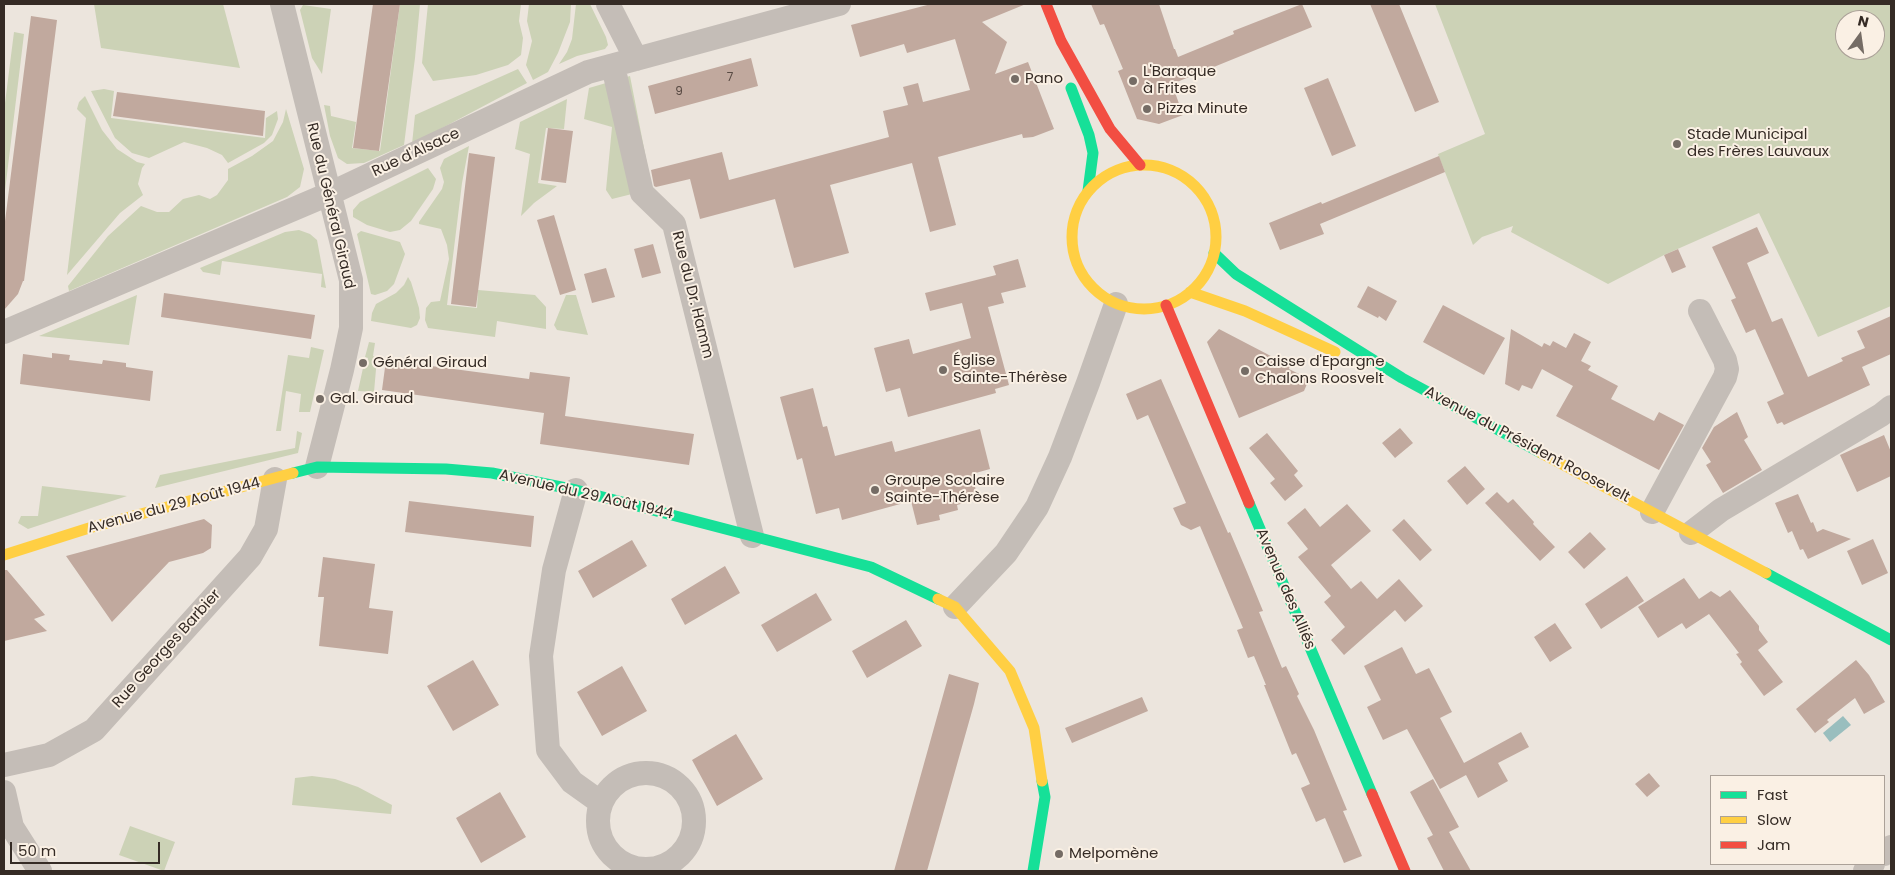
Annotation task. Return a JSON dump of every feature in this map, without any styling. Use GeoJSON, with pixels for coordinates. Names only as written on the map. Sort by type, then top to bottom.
{"type":"FeatureCollection","features":[{"type":"Feature","properties":{"kind":"street","name":"Rue du Général Giraud"},"geometry":{"type":"LineString","coordinates":[[282,4],[350,280],[351,328],[317,467]]}},
{"type":"Feature","properties":{"kind":"street"},"geometry":{"type":"LineString","coordinates":[[608,4],[636,59]]}},
{"type":"Feature","properties":{"kind":"street","name":"Rue d'Alsace"},"geometry":{"type":"LineString","coordinates":[[4,332],[329,194],[588,72],[839,4]]}},
{"type":"Feature","properties":{"kind":"street"},"geometry":{"type":"LineString","coordinates":[[1046,4],[1060,41],[1069,83],[1089,135],[1093,153],[1088,191]]}},
{"type":"Feature","properties":{"kind":"street"},"geometry":{"type":"LineString","coordinates":[[1060,41],[1110,129],[1140,165]]}},
{"type":"Feature","properties":{"kind":"street","name":"Rue du Dr. Hamm"},"geometry":{"type":"LineString","coordinates":[[613,66],[642,193],[674,224],[752,536]]}},
{"type":"Feature","properties":{"kind":"street"},"geometry":{"type":"LineString","coordinates":[[1140,165],[1156,166],[1172,171],[1198,189],[1206,201],[1215,226],[1216,240],[1209,268],[1201,281],[1190,292],[1179,300],[1166,305],[1145,309],[1116,304],[1101,295],[1088,283],[1078,268],[1073,252],[1071,234],[1074,219],[1088,191],[1112,173],[1140,165]]}},
{"type":"Feature","properties":{"kind":"street","name":"Avenue du Président Roosevelt"},"geometry":{"type":"LineString","coordinates":[[1214,254],[1236,274],[1402,378],[1891,640]]}},
{"type":"Feature","properties":{"kind":"street","name":"Avenue du Président Roosevelt"},"geometry":{"type":"LineString","coordinates":[[1190,292],[1244,310],[1322,347],[1402,378]]}},
{"type":"Feature","properties":{"kind":"street"},"geometry":{"type":"LineString","coordinates":[[1033,871],[1045,797],[1034,728],[1010,671],[955,606],[1006,553],[1037,507],[1060,457],[1116,304]]}},
{"type":"Feature","properties":{"kind":"street","name":"Avenue des Alliés"},"geometry":{"type":"LineString","coordinates":[[1166,305],[1405,871]]}},
{"type":"Feature","properties":{"kind":"street"},"geometry":{"type":"LineString","coordinates":[[1652,512],[1725,377],[1727,369],[1725,360],[1700,310]]}},
{"type":"Feature","properties":{"kind":"street"},"geometry":{"type":"LineString","coordinates":[[1692,533],[1721,510],[1881,415],[1891,407]]}},
{"type":"Feature","properties":{"kind":"street","name":"Avenue du 29 Août 1944"},"geometry":{"type":"LineString","coordinates":[[4,555],[90,528],[317,467],[446,468],[492,474],[576,490],[871,567],[955,606]]}},
{"type":"Feature","properties":{"kind":"street","name":"Rue Georges Barbier"},"geometry":{"type":"LineString","coordinates":[[4,765],[49,755],[94,730],[250,557],[266,529],[275,479]]}},
{"type":"Feature","properties":{"kind":"street"},"geometry":{"type":"LineString","coordinates":[[576,490],[554,570],[541,656],[548,750],[572,782],[600,802]]}},
{"type":"Feature","properties":{"kind":"street"},"geometry":{"type":"LineString","coordinates":[[645,772],[673,779],[691,800],[695,829],[683,855],[658,869],[629,870],[608,853],[597,828],[600,802],[618,780],[645,772]]}},
{"type":"Feature","properties":{"kind":"street"},"geometry":{"type":"LineString","coordinates":[[4,792],[12,827],[40,871]]}},
{"type":"Feature","properties":{"kind":"green space"},"geometry":{"type":"Polygon","coordinates":[[[94,4],[223,4],[240,68],[101,48],[94,4]]]}},
{"type":"Feature","properties":{"kind":"green space"},"geometry":{"type":"Polygon","coordinates":[[[400,4],[420,4],[404,145],[364,163],[347,164],[338,158],[330,136],[324,105],[330,106],[331,116],[356,122],[352,148],[380,151],[400,4]]]}},
{"type":"Feature","properties":{"kind":"green space"},"geometry":{"type":"Polygon","coordinates":[[[428,4],[521,4],[519,21],[523,38],[521,55],[508,65],[476,75],[433,81],[422,63],[428,4]]]}},
{"type":"Feature","properties":{"kind":"green space"},"geometry":{"type":"Polygon","coordinates":[[[529,4],[571,4],[570,22],[558,53],[548,72],[533,80],[526,65],[532,41],[527,21],[529,4]]]}},
{"type":"Feature","properties":{"kind":"green space"},"geometry":{"type":"Polygon","coordinates":[[[576,4],[590,4],[608,45],[605,49],[577,56],[559,64],[567,52],[572,39],[576,4]]]}},
{"type":"Feature","properties":{"kind":"green space","name":"Stade Municipal des Frères Lauvaux"},"geometry":{"type":"Polygon","coordinates":[[[1435,4],[1891,4],[1891,306],[1818,337],[1759,213],[1664,255],[1608,284],[1511,232],[1513,226],[1482,237],[1473,245],[1438,154],[1485,134],[1435,4]]]}},
{"type":"Feature","properties":{"kind":"green space"},"geometry":{"type":"Polygon","coordinates":[[[303,5],[331,9],[322,74],[312,58],[300,10],[303,5]]]}},
{"type":"Feature","properties":{"kind":"green space"},"geometry":{"type":"Polygon","coordinates":[[[14,32],[24,34],[4,199],[4,111],[14,32]]]}},
{"type":"Feature","properties":{"kind":"green space"},"geometry":{"type":"Polygon","coordinates":[[[518,69],[527,83],[412,144],[415,115],[518,69]]]}},
{"type":"Feature","properties":{"kind":"green space"},"geometry":{"type":"Polygon","coordinates":[[[630,76],[652,189],[612,199],[606,190],[612,127],[584,119],[589,88],[630,76]]]}},
{"type":"Feature","properties":{"kind":"green space"},"geometry":{"type":"Polygon","coordinates":[[[104,89],[114,91],[111,118],[265,138],[266,118],[277,111],[278,119],[272,135],[264,143],[228,163],[222,155],[207,148],[184,142],[149,158],[132,153],[115,138],[91,91],[104,89]]]}},
{"type":"Feature","properties":{"kind":"green space"},"geometry":{"type":"Polygon","coordinates":[[[85,96],[102,130],[117,149],[137,162],[145,164],[142,168],[138,184],[143,195],[120,213],[67,275],[86,118],[77,109],[79,102],[85,96]]]}},
{"type":"Feature","properties":{"kind":"green space"},"geometry":{"type":"Polygon","coordinates":[[[567,99],[564,129],[546,128],[538,183],[557,186],[534,203],[521,216],[530,154],[515,149],[520,122],[567,99]]]}},
{"type":"Feature","properties":{"kind":"green space"},"geometry":{"type":"Polygon","coordinates":[[[286,109],[304,169],[300,187],[287,197],[69,291],[68,286],[108,236],[141,206],[157,212],[169,212],[183,199],[199,195],[210,199],[217,195],[228,180],[228,169],[252,156],[273,141],[283,122],[286,109]]]}},
{"type":"Feature","properties":{"kind":"green space"},"geometry":{"type":"Polygon","coordinates":[[[469,146],[462,183],[447,305],[477,308],[478,290],[535,295],[546,307],[546,329],[497,321],[495,337],[428,328],[425,320],[426,308],[431,302],[440,301],[449,259],[447,245],[441,229],[419,224],[419,222],[442,189],[444,182],[440,168],[444,159],[469,146]]]}},
{"type":"Feature","properties":{"kind":"green space"},"geometry":{"type":"Polygon","coordinates":[[[428,168],[436,179],[433,189],[411,221],[400,230],[390,232],[367,225],[353,217],[353,210],[360,202],[428,168]]]}},
{"type":"Feature","properties":{"kind":"green space"},"geometry":{"type":"Polygon","coordinates":[[[299,230],[310,234],[317,240],[326,288],[321,287],[322,274],[222,261],[220,275],[203,272],[200,268],[285,232],[299,230]]]}},
{"type":"Feature","properties":{"kind":"green space"},"geometry":{"type":"Polygon","coordinates":[[[361,231],[400,242],[405,254],[394,284],[387,291],[375,295],[371,294],[357,234],[361,231]]]}},
{"type":"Feature","properties":{"kind":"green space"},"geometry":{"type":"Polygon","coordinates":[[[408,277],[419,308],[420,318],[417,325],[411,328],[371,321],[376,304],[396,293],[404,285],[408,277]]]}},
{"type":"Feature","properties":{"kind":"green space"},"geometry":{"type":"Polygon","coordinates":[[[137,295],[129,345],[39,336],[137,295]]]}},
{"type":"Feature","properties":{"kind":"green space"},"geometry":{"type":"Polygon","coordinates":[[[566,295],[576,295],[588,335],[557,330],[554,325],[566,295]]]}},
{"type":"Feature","properties":{"kind":"green space"},"geometry":{"type":"Polygon","coordinates":[[[369,342],[375,343],[373,356],[377,358],[374,392],[358,391],[363,368],[365,369],[368,358],[365,357],[369,342]]]}},
{"type":"Feature","properties":{"kind":"green space"},"geometry":{"type":"Polygon","coordinates":[[[311,347],[324,350],[310,412],[299,412],[301,394],[286,391],[281,431],[276,431],[288,355],[309,358],[311,347]]]}},
{"type":"Feature","properties":{"kind":"green space"},"geometry":{"type":"Polygon","coordinates":[[[297,431],[302,433],[298,453],[155,488],[160,475],[295,448],[297,431]]]}},
{"type":"Feature","properties":{"kind":"green space"},"geometry":{"type":"Polygon","coordinates":[[[42,486],[127,496],[28,529],[18,523],[21,516],[38,516],[42,486]]]}},
{"type":"Feature","properties":{"kind":"green space"},"geometry":{"type":"Polygon","coordinates":[[[312,776],[335,779],[358,787],[392,805],[391,814],[292,805],[295,778],[312,776]]]}},
{"type":"Feature","properties":{"kind":"green space"},"geometry":{"type":"Polygon","coordinates":[[[130,826],[175,842],[164,871],[119,855],[130,826]]]}},
{"type":"Feature","properties":{"kind":"water"},"geometry":{"type":"Polygon","coordinates":[[[1843,716],[1851,725],[1830,742],[1823,733],[1843,716]]]}},
{"type":"Feature","properties":{"kind":"building"},"geometry":{"type":"Polygon","coordinates":[[[373,4],[400,4],[379,151],[353,148],[373,4]]]}},
{"type":"Feature","properties":{"kind":"building"},"geometry":{"type":"Polygon","coordinates":[[[931,4],[1026,4],[982,22],[1007,42],[995,74],[1028,62],[1054,129],[1033,137],[1023,138],[1022,134],[938,157],[956,225],[930,232],[912,163],[830,185],[849,253],[794,268],[775,199],[700,219],[690,179],[654,186],[651,170],[722,152],[729,180],[889,137],[883,111],[908,105],[903,87],[918,83],[923,102],[970,90],[955,39],[907,53],[904,44],[860,57],[851,25],[931,4]]]}},
{"type":"Feature","properties":{"kind":"building"},"geometry":{"type":"Polygon","coordinates":[[[1091,4],[1159,4],[1178,57],[1234,34],[1233,31],[1302,4],[1312,27],[1172,84],[1183,115],[1159,124],[1137,119],[1118,71],[1123,69],[1104,24],[1100,25],[1091,4]]]}},
{"type":"Feature","properties":{"kind":"building"},"geometry":{"type":"Polygon","coordinates":[[[1370,4],[1399,4],[1439,102],[1415,112],[1370,4]]]}},
{"type":"Feature","properties":{"kind":"building"},"geometry":{"type":"Polygon","coordinates":[[[31,16],[57,20],[24,281],[18,294],[4,310],[4,229],[31,16]]]}},
{"type":"Feature","properties":{"kind":"building"},"geometry":{"type":"Polygon","coordinates":[[[751,58],[758,86],[655,114],[648,86],[751,58]]]}},
{"type":"Feature","properties":{"kind":"building"},"geometry":{"type":"Polygon","coordinates":[[[1328,78],[1356,146],[1332,156],[1304,88],[1328,78]]]}},
{"type":"Feature","properties":{"kind":"building"},"geometry":{"type":"Polygon","coordinates":[[[117,92],[265,111],[263,136],[113,116],[117,92]]]}},
{"type":"Feature","properties":{"kind":"building"},"geometry":{"type":"Polygon","coordinates":[[[548,128],[573,131],[566,183],[541,180],[548,128]]]}},
{"type":"Feature","properties":{"kind":"building"},"geometry":{"type":"Polygon","coordinates":[[[469,153],[495,157],[476,307],[451,304],[469,153]]]}},
{"type":"Feature","properties":{"kind":"building"},"geometry":{"type":"Polygon","coordinates":[[[1439,156],[1445,172],[1320,224],[1324,234],[1280,250],[1269,223],[1321,202],[1322,204],[1439,156]]]}},
{"type":"Feature","properties":{"kind":"building"},"geometry":{"type":"Polygon","coordinates":[[[554,215],[576,290],[560,295],[537,220],[554,215]]]}},
{"type":"Feature","properties":{"kind":"building"},"geometry":{"type":"Polygon","coordinates":[[[1757,227],[1769,253],[1747,263],[1772,322],[1782,318],[1808,377],[1843,361],[1841,358],[1865,348],[1857,331],[1891,316],[1891,354],[1862,367],[1870,385],[1784,425],[1782,422],[1777,424],[1767,402],[1784,394],[1755,329],[1746,333],[1731,300],[1736,298],[1712,247],[1757,227]]]}},
{"type":"Feature","properties":{"kind":"building"},"geometry":{"type":"Polygon","coordinates":[[[653,244],[661,273],[642,278],[634,249],[653,244]]]}},
{"type":"Feature","properties":{"kind":"building"},"geometry":{"type":"Polygon","coordinates":[[[1678,249],[1686,267],[1672,273],[1664,255],[1678,249]]]}},
{"type":"Feature","properties":{"kind":"building","name":"Église Sainte-Thérèse"},"geometry":{"type":"Polygon","coordinates":[[[1018,259],[1026,287],[1001,293],[1004,303],[988,307],[1009,385],[995,389],[996,393],[908,417],[900,388],[886,392],[874,348],[909,339],[913,354],[971,338],[962,303],[930,311],[925,293],[996,275],[993,266],[1018,259]]]}},
{"type":"Feature","properties":{"kind":"building"},"geometry":{"type":"Polygon","coordinates":[[[606,268],[615,297],[592,303],[584,274],[606,268]]]}},
{"type":"Feature","properties":{"kind":"building"},"geometry":{"type":"Polygon","coordinates":[[[1368,286],[1397,301],[1386,321],[1357,307],[1368,286]]]}},
{"type":"Feature","properties":{"kind":"building"},"geometry":{"type":"Polygon","coordinates":[[[164,293],[315,315],[311,339],[161,317],[164,293]]]}},
{"type":"Feature","properties":{"kind":"building"},"geometry":{"type":"Polygon","coordinates":[[[1443,305],[1505,338],[1484,375],[1423,342],[1443,305]]]}},
{"type":"Feature","properties":{"kind":"building"},"geometry":{"type":"Polygon","coordinates":[[[1219,329],[1290,366],[1289,369],[1309,379],[1304,391],[1239,418],[1207,342],[1219,329]]]}},
{"type":"Feature","properties":{"kind":"building"},"geometry":{"type":"Polygon","coordinates":[[[1511,329],[1542,347],[1544,343],[1550,346],[1553,341],[1566,348],[1574,333],[1591,342],[1581,361],[1591,366],[1588,370],[1618,386],[1611,399],[1654,421],[1659,412],[1684,425],[1659,470],[1556,416],[1573,386],[1542,369],[1532,389],[1522,385],[1519,391],[1505,384],[1511,329]]]}},
{"type":"Feature","properties":{"kind":"building"},"geometry":{"type":"Polygon","coordinates":[[[52,353],[70,355],[69,360],[102,364],[103,360],[126,363],[126,367],[153,371],[150,401],[20,384],[23,354],[52,358],[52,353]]]}},
{"type":"Feature","properties":{"kind":"building"},"geometry":{"type":"Polygon","coordinates":[[[386,360],[529,379],[530,372],[570,377],[565,416],[694,434],[689,465],[540,444],[544,413],[382,390],[386,360]]]}},
{"type":"Feature","properties":{"kind":"building"},"geometry":{"type":"Polygon","coordinates":[[[1161,379],[1247,572],[1263,611],[1259,612],[1282,668],[1286,666],[1299,694],[1297,696],[1314,730],[1347,810],[1343,811],[1362,856],[1344,863],[1325,818],[1316,822],[1301,788],[1310,784],[1296,753],[1292,755],[1254,656],[1248,658],[1237,630],[1243,628],[1200,526],[1191,530],[1181,525],[1173,508],[1186,503],[1148,415],[1137,420],[1126,394],[1161,379]]]}},
{"type":"Feature","properties":{"kind":"building"},"geometry":{"type":"Polygon","coordinates":[[[813,388],[823,427],[827,426],[835,456],[892,441],[895,452],[980,429],[990,469],[972,474],[978,499],[957,505],[958,510],[939,515],[940,520],[917,525],[911,501],[842,520],[839,508],[816,514],[802,458],[797,460],[780,397],[813,388]]]}},
{"type":"Feature","properties":{"kind":"building"},"geometry":{"type":"Polygon","coordinates":[[[1737,412],[1748,437],[1744,440],[1762,470],[1723,493],[1706,465],[1711,462],[1702,448],[1714,427],[1737,412]]]}},
{"type":"Feature","properties":{"kind":"building"},"geometry":{"type":"Polygon","coordinates":[[[1400,428],[1413,443],[1395,458],[1382,443],[1400,428]]]}},
{"type":"Feature","properties":{"kind":"building"},"geometry":{"type":"Polygon","coordinates":[[[1267,433],[1298,471],[1294,475],[1303,486],[1285,501],[1270,483],[1275,479],[1249,448],[1267,433]]]}},
{"type":"Feature","properties":{"kind":"building"},"geometry":{"type":"Polygon","coordinates":[[[1884,435],[1891,452],[1891,476],[1857,492],[1840,455],[1884,435]]]}},
{"type":"Feature","properties":{"kind":"building"},"geometry":{"type":"Polygon","coordinates":[[[1465,466],[1485,489],[1467,505],[1447,481],[1465,466]]]}},
{"type":"Feature","properties":{"kind":"building"},"geometry":{"type":"Polygon","coordinates":[[[1497,492],[1508,503],[1513,499],[1555,547],[1540,561],[1485,503],[1497,492]]]}},
{"type":"Feature","properties":{"kind":"building"},"geometry":{"type":"Polygon","coordinates":[[[1798,494],[1817,532],[1823,529],[1851,539],[1808,559],[1803,549],[1800,550],[1792,531],[1788,533],[1775,503],[1798,494]]]}},
{"type":"Feature","properties":{"kind":"building"},"geometry":{"type":"Polygon","coordinates":[[[409,501],[534,516],[531,547],[405,532],[409,501]]]}},
{"type":"Feature","properties":{"kind":"building"},"geometry":{"type":"Polygon","coordinates":[[[1347,504],[1371,531],[1331,565],[1351,589],[1361,581],[1377,599],[1399,579],[1423,606],[1405,622],[1395,610],[1344,655],[1331,640],[1345,627],[1324,602],[1331,596],[1298,557],[1308,549],[1287,523],[1305,508],[1320,527],[1347,504]]]}},
{"type":"Feature","properties":{"kind":"building"},"geometry":{"type":"Polygon","coordinates":[[[204,519],[212,525],[211,548],[203,553],[169,562],[112,622],[66,556],[204,519]]]}},
{"type":"Feature","properties":{"kind":"building"},"geometry":{"type":"Polygon","coordinates":[[[1404,519],[1432,550],[1420,561],[1392,530],[1404,519]]]}},
{"type":"Feature","properties":{"kind":"building"},"geometry":{"type":"Polygon","coordinates":[[[1590,532],[1606,549],[1584,569],[1568,552],[1590,532]]]}},
{"type":"Feature","properties":{"kind":"building"},"geometry":{"type":"Polygon","coordinates":[[[1873,539],[1888,573],[1862,585],[1847,551],[1873,539]]]}},
{"type":"Feature","properties":{"kind":"building"},"geometry":{"type":"Polygon","coordinates":[[[632,540],[647,566],[593,598],[578,571],[632,540]]]}},
{"type":"Feature","properties":{"kind":"building"},"geometry":{"type":"Polygon","coordinates":[[[323,557],[375,564],[369,608],[393,611],[388,654],[319,646],[324,597],[318,597],[323,557]]]}},
{"type":"Feature","properties":{"kind":"building"},"geometry":{"type":"Polygon","coordinates":[[[725,566],[740,593],[685,625],[671,599],[725,566]]]}},
{"type":"Feature","properties":{"kind":"building"},"geometry":{"type":"Polygon","coordinates":[[[4,570],[7,570],[45,615],[34,619],[47,631],[4,641],[4,570]]]}},
{"type":"Feature","properties":{"kind":"building"},"geometry":{"type":"Polygon","coordinates":[[[1627,576],[1644,601],[1601,629],[1585,604],[1627,576]]]}},
{"type":"Feature","properties":{"kind":"building"},"geometry":{"type":"Polygon","coordinates":[[[1684,578],[1699,599],[1711,591],[1720,597],[1730,590],[1759,626],[1759,630],[1768,642],[1758,650],[1783,682],[1764,696],[1740,664],[1742,662],[1736,654],[1739,653],[1709,614],[1686,629],[1682,623],[1658,638],[1638,607],[1684,578]]]}},
{"type":"Feature","properties":{"kind":"building"},"geometry":{"type":"Polygon","coordinates":[[[816,593],[832,620],[777,652],[761,625],[816,593]]]}},
{"type":"Feature","properties":{"kind":"building"},"geometry":{"type":"Polygon","coordinates":[[[906,620],[922,646],[867,678],[852,651],[906,620]]]}},
{"type":"Feature","properties":{"kind":"building"},"geometry":{"type":"Polygon","coordinates":[[[1555,623],[1572,648],[1550,662],[1534,637],[1555,623]]]}},
{"type":"Feature","properties":{"kind":"building"},"geometry":{"type":"Polygon","coordinates":[[[1402,647],[1416,674],[1429,668],[1452,712],[1440,718],[1464,763],[1521,732],[1529,747],[1498,763],[1508,781],[1478,798],[1466,775],[1440,789],[1407,729],[1383,740],[1367,707],[1381,700],[1364,666],[1402,647]]]}},
{"type":"Feature","properties":{"kind":"building"},"geometry":{"type":"Polygon","coordinates":[[[473,660],[499,705],[453,731],[427,686],[473,660]]]}},
{"type":"Feature","properties":{"kind":"building"},"geometry":{"type":"Polygon","coordinates":[[[1856,660],[1869,675],[1885,702],[1864,714],[1855,698],[1827,720],[1829,722],[1815,733],[1796,709],[1856,660]]]}},
{"type":"Feature","properties":{"kind":"building"},"geometry":{"type":"Polygon","coordinates":[[[622,666],[647,711],[602,736],[577,692],[622,666]]]}},
{"type":"Feature","properties":{"kind":"building"},"geometry":{"type":"Polygon","coordinates":[[[949,674],[979,683],[974,704],[927,871],[894,871],[949,674]]]}},
{"type":"Feature","properties":{"kind":"building"},"geometry":{"type":"Polygon","coordinates":[[[1142,697],[1148,711],[1072,743],[1065,728],[1142,697]]]}},
{"type":"Feature","properties":{"kind":"building"},"geometry":{"type":"Polygon","coordinates":[[[736,734],[763,779],[717,806],[692,760],[736,734]]]}},
{"type":"Feature","properties":{"kind":"building"},"geometry":{"type":"Polygon","coordinates":[[[1649,773],[1660,786],[1647,797],[1635,784],[1649,773]]]}},
{"type":"Feature","properties":{"kind":"building"},"geometry":{"type":"Polygon","coordinates":[[[1433,779],[1459,827],[1449,832],[1471,871],[1444,871],[1427,838],[1433,835],[1410,792],[1433,779]]]}},
{"type":"Feature","properties":{"kind":"building"},"geometry":{"type":"Polygon","coordinates":[[[500,792],[526,837],[481,863],[456,818],[500,792]]]}},
{"type":"Feature","properties":{"kind":"traffic: fast"},"geometry":{"type":"LineString","coordinates":[[1071,88],[1089,135],[1093,153],[1088,191]]}},
{"type":"Feature","properties":{"kind":"traffic: fast"},"geometry":{"type":"LineString","coordinates":[[1214,253],[1236,274],[1402,378],[1541,453]]}},
{"type":"Feature","properties":{"kind":"traffic: fast"},"geometry":{"type":"LineString","coordinates":[[293,473],[317,467],[446,469],[492,473],[576,490],[871,567],[938,599]]}},
{"type":"Feature","properties":{"kind":"traffic: fast"},"geometry":{"type":"LineString","coordinates":[[1249,503],[1372,794]]}},
{"type":"Feature","properties":{"kind":"traffic: fast"},"geometry":{"type":"LineString","coordinates":[[1766,573],[1891,640]]}},
{"type":"Feature","properties":{"kind":"traffic: fast"},"geometry":{"type":"LineString","coordinates":[[1033,871],[1045,797],[1042,781]]}},
{"type":"Feature","properties":{"kind":"traffic: slow"},"geometry":{"type":"LineString","coordinates":[[1144,165],[1171,171],[1184,177],[1195,186],[1204,197],[1210,210],[1216,237],[1210,264],[1204,277],[1195,288],[1184,297],[1171,303],[1144,309],[1117,303],[1104,297],[1093,288],[1084,277],[1078,264],[1072,237],[1078,210],[1084,197],[1093,186],[1104,177],[1117,171],[1144,165]]}},
{"type":"Feature","properties":{"kind":"traffic: slow"},"geometry":{"type":"LineString","coordinates":[[1190,292],[1245,311],[1335,352]]}},
{"type":"Feature","properties":{"kind":"traffic: slow"},"geometry":{"type":"LineString","coordinates":[[1541,453],[1766,573]]}},
{"type":"Feature","properties":{"kind":"traffic: slow"},"geometry":{"type":"LineString","coordinates":[[4,555],[89,528],[293,473]]}},
{"type":"Feature","properties":{"kind":"traffic: slow"},"geometry":{"type":"LineString","coordinates":[[938,599],[955,607],[1010,671],[1034,728],[1042,781]]}},
{"type":"Feature","properties":{"kind":"traffic: jam"},"geometry":{"type":"LineString","coordinates":[[1046,4],[1061,41],[1110,129],[1140,165]]}},
{"type":"Feature","properties":{"kind":"traffic: jam"},"geometry":{"type":"LineString","coordinates":[[1166,305],[1249,503]]}},
{"type":"Feature","properties":{"kind":"traffic: jam"},"geometry":{"type":"LineString","coordinates":[[1372,794],[1405,871]]}},
{"type":"Feature","properties":{"kind":"place","name":"Pano"},"geometry":{"type":"Point","coordinates":[1015,79]}},
{"type":"Feature","properties":{"kind":"place","name":"L'Baraque à Frites"},"geometry":{"type":"Point","coordinates":[1133,81]}},
{"type":"Feature","properties":{"kind":"place","name":"Pizza Minute"},"geometry":{"type":"Point","coordinates":[1147,109]}},
{"type":"Feature","properties":{"kind":"place","name":"Stade Municipal des Frères Lauvaux"},"geometry":{"type":"Point","coordinates":[1677,144]}},
{"type":"Feature","properties":{"kind":"place","name":"Général Giraud"},"geometry":{"type":"Point","coordinates":[363,363]}},
{"type":"Feature","properties":{"kind":"place","name":"Église Sainte-Thérèse"},"geometry":{"type":"Point","coordinates":[943,370]}},
{"type":"Feature","properties":{"kind":"place","name":"Caisse d'Epargne Chalons Roosvelt"},"geometry":{"type":"Point","coordinates":[1245,371]}},
{"type":"Feature","properties":{"kind":"place","name":"Gal. Giraud"},"geometry":{"type":"Point","coordinates":[320,399]}},
{"type":"Feature","properties":{"kind":"place","name":"Groupe Scolaire Sainte-Thérèse"},"geometry":{"type":"Point","coordinates":[875,490]}},
{"type":"Feature","properties":{"kind":"place","name":"Melpomène"},"geometry":{"type":"Point","coordinates":[1059,854]}}]}
